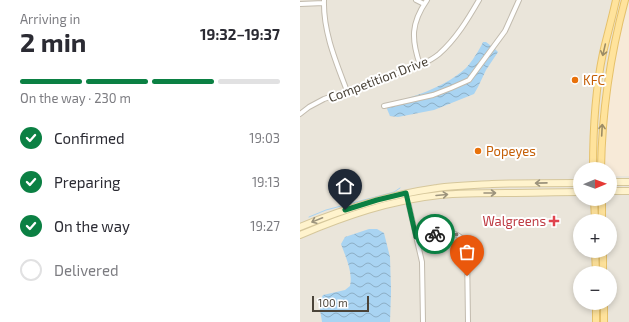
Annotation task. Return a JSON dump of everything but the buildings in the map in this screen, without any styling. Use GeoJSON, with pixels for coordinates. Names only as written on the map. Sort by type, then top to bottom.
{"type":"FeatureCollection","features":[{"type":"Feature","properties":{"kind":"main road"},"geometry":{"type":"LineString","coordinates":[[593,162],[593,137],[603,54],[616,0]]}},
{"type":"Feature","properties":{"kind":"main road"},"geometry":{"type":"LineString","coordinates":[[601,162],[605,99],[612,56],[625,0]]}},
{"type":"Feature","properties":{"kind":"main road"},"geometry":{"type":"LineString","coordinates":[[617,182],[629,182]]}},
{"type":"Feature","properties":{"kind":"main road"},"geometry":{"type":"LineString","coordinates":[[300,227],[357,206],[406,193],[467,185],[573,183]]}},
{"type":"Feature","properties":{"kind":"main road"},"geometry":{"type":"LineString","coordinates":[[617,191],[629,191]]}},
{"type":"Feature","properties":{"kind":"main road"},"geometry":{"type":"LineString","coordinates":[[300,235],[346,216],[379,206],[439,195],[467,193],[573,192]]}},
{"type":"Feature","properties":{"kind":"main road"},"geometry":{"type":"LineString","coordinates":[[596,310],[596,322]]}},
{"type":"Feature","properties":{"kind":"main road"},"geometry":{"type":"LineString","coordinates":[[604,310],[604,322]]}},
{"type":"Feature","properties":{"kind":"street"},"geometry":{"type":"LineString","coordinates":[[416,0],[424,4]]}},
{"type":"Feature","properties":{"kind":"street"},"geometry":{"type":"LineString","coordinates":[[420,65],[415,52],[414,44],[415,24],[418,13],[427,0]]}},
{"type":"Feature","properties":{"kind":"street","name":"Competition Drive"},"geometry":{"type":"LineString","coordinates":[[300,114],[324,99],[420,65],[436,56],[450,42],[479,0]]}},
{"type":"Feature","properties":{"kind":"street"},"geometry":{"type":"LineString","coordinates":[[384,106],[433,95],[469,80],[505,31],[519,0]]}},
{"type":"Feature","properties":{"kind":"street"},"geometry":{"type":"LineString","coordinates":[[300,4],[324,2],[330,43],[346,91]]}},
{"type":"Feature","properties":{"kind":"street"},"geometry":{"type":"LineString","coordinates":[[610,24],[618,27]]}},
{"type":"Feature","properties":{"kind":"street"},"geometry":{"type":"LineString","coordinates":[[504,193],[505,184]]}},
{"type":"Feature","properties":{"kind":"street"},"geometry":{"type":"LineString","coordinates":[[406,193],[422,269],[423,322]]}},
{"type":"Feature","properties":{"kind":"street"},"geometry":{"type":"LineString","coordinates":[[416,237],[450,232],[458,235],[464,241],[467,249],[468,322]]}},
{"type":"Feature","properties":{"kind":"shaded area"},"geometry":{"type":"Polygon","coordinates":[[[300,0],[629,0],[629,322],[300,322],[300,0]]]}},
{"type":"Feature","properties":{"kind":"shaded area"},"geometry":{"type":"Polygon","coordinates":[[[629,2],[629,176],[617,176],[617,162],[604,162],[605,115],[617,48],[629,2]]]}},
{"type":"Feature","properties":{"kind":"water"},"geometry":{"type":"Polygon","coordinates":[[[483,42],[486,42],[498,52],[486,70],[474,94],[434,110],[398,117],[390,116],[387,109],[388,106],[426,92],[450,80],[461,72],[470,63],[483,42]]]}},
{"type":"Feature","properties":{"kind":"water"},"geometry":{"type":"Polygon","coordinates":[[[369,229],[377,229],[384,233],[390,257],[390,322],[322,322],[320,302],[323,295],[345,290],[350,286],[350,270],[341,244],[345,237],[369,229]]]}},
{"type":"Feature","properties":{"kind":"waterway"},"geometry":{"type":"LineString","coordinates":[[309,217],[326,210],[394,192],[400,188]]}},
{"type":"Feature","properties":{"kind":"way so far"},"geometry":{"type":"LineString","coordinates":[[435,234],[450,232],[458,235],[464,241],[467,249],[467,276]]}},
{"type":"Feature","properties":{"kind":"place","name":"KFC"},"geometry":{"type":"Point","coordinates":[575,80]}},
{"type":"Feature","properties":{"kind":"place","name":"Popeyes"},"geometry":{"type":"Point","coordinates":[478,151]}},
{"type":"Feature","properties":{"kind":"place","name":"Walgreens"},"geometry":{"type":"Point","coordinates":[554,221]}},
{"type":"Feature","properties":{"kind":"route"},"geometry":{"type":"LineString","coordinates":[[345,210],[406,193],[416,237],[435,234]]}}]}
